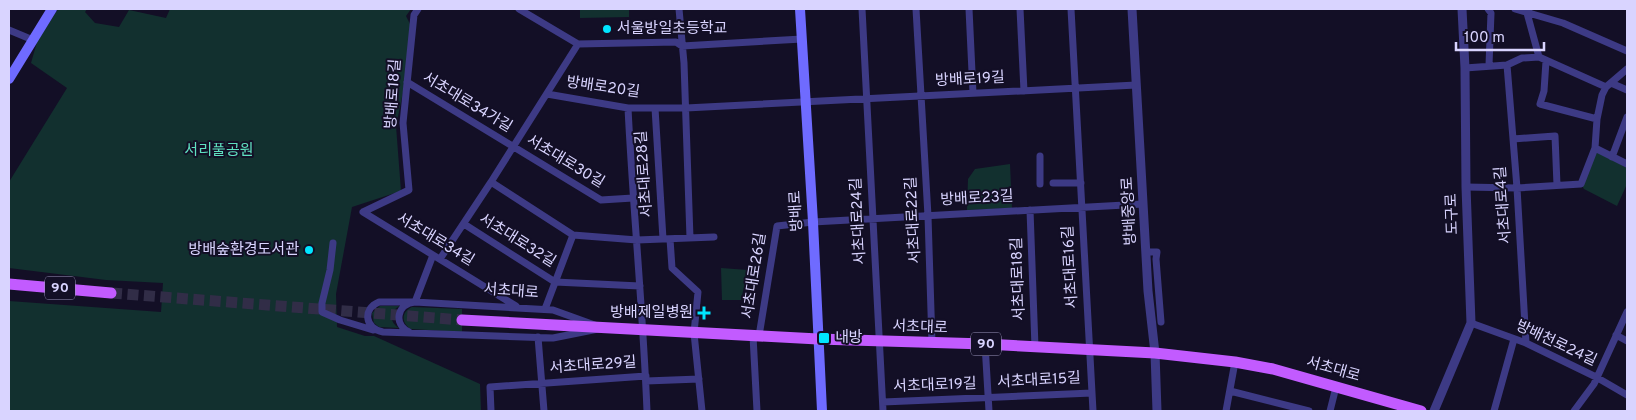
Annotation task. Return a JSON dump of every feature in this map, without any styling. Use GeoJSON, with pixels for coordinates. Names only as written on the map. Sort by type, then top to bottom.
{"type":"FeatureCollection","features":[{"type":"Feature","properties":{"kind":"main road","name":"방배로"},"geometry":{"type":"LineString","coordinates":[[800,9],[822,411]]}},
{"type":"Feature","properties":{"kind":"main road"},"geometry":{"type":"LineString","coordinates":[[9,79],[49,10]]}},
{"type":"Feature","properties":{"kind":"main road","name":"90"},"geometry":{"type":"LineString","coordinates":[[9,284],[111,292]]}},
{"type":"Feature","properties":{"kind":"main road","name":"서초대로"},"geometry":{"type":"LineString","coordinates":[[462,320],[818,339],[985,344],[1155,353],[1235,362],[1287,372],[1421,411]]}},
{"type":"Feature","properties":{"kind":"street","name":"방배로18길"},"geometry":{"type":"LineString","coordinates":[[363,212],[409,190],[403,123],[414,15],[418,9]]}},
{"type":"Feature","properties":{"kind":"street"},"geometry":{"type":"LineString","coordinates":[[519,9],[578,44],[676,42],[682,46],[802,39]]}},
{"type":"Feature","properties":{"kind":"street"},"geometry":{"type":"LineString","coordinates":[[679,9],[686,108],[690,238]]}},
{"type":"Feature","properties":{"kind":"street","name":"서초대로24길"},"geometry":{"type":"LineString","coordinates":[[862,9],[883,411]]}},
{"type":"Feature","properties":{"kind":"street","name":"서초대로22길"},"geometry":{"type":"LineString","coordinates":[[916,9],[928,216],[932,343]]}},
{"type":"Feature","properties":{"kind":"street"},"geometry":{"type":"LineString","coordinates":[[969,9],[973,93]]}},
{"type":"Feature","properties":{"kind":"street"},"geometry":{"type":"LineString","coordinates":[[1020,9],[1024,91]]}},
{"type":"Feature","properties":{"kind":"street","name":"서초대로16길"},"geometry":{"type":"LineString","coordinates":[[1071,9],[1089,350]]}},
{"type":"Feature","properties":{"kind":"street","name":"방배중앙로"},"geometry":{"type":"LineString","coordinates":[[1132,9],[1148,291],[1155,353],[1157,411]]}},
{"type":"Feature","properties":{"kind":"street","name":"도구로"},"geometry":{"type":"LineString","coordinates":[[1434,411],[1472,323],[1466,187],[1465,68],[1462,9]]}},
{"type":"Feature","properties":{"kind":"street"},"geometry":{"type":"LineString","coordinates":[[1488,9],[1491,13],[1489,65]]}},
{"type":"Feature","properties":{"kind":"street"},"geometry":{"type":"LineString","coordinates":[[1515,9],[1528,11],[1563,23],[1627,51]]}},
{"type":"Feature","properties":{"kind":"street"},"geometry":{"type":"LineString","coordinates":[[1528,11],[1539,57]]}},
{"type":"Feature","properties":{"kind":"street"},"geometry":{"type":"LineString","coordinates":[[9,30],[33,40]]}},
{"type":"Feature","properties":{"kind":"street","name":"서초대로34가길"},"geometry":{"type":"LineString","coordinates":[[436,257],[464,224],[578,44]]}},
{"type":"Feature","properties":{"kind":"street"},"geometry":{"type":"LineString","coordinates":[[1465,68],[1507,65],[1522,58],[1539,57],[1609,85],[1627,90]]}},
{"type":"Feature","properties":{"kind":"street"},"geometry":{"type":"LineString","coordinates":[[1546,61],[1544,91],[1540,104],[1597,119]]}},
{"type":"Feature","properties":{"kind":"street","name":"서초대로4길"},"geometry":{"type":"LineString","coordinates":[[1507,65],[1517,188],[1526,343]]}},
{"type":"Feature","properties":{"kind":"street"},"geometry":{"type":"LineString","coordinates":[[1466,187],[1517,188],[1581,184],[1595,148],[1597,119],[1602,95],[1609,85],[1627,69]]}},
{"type":"Feature","properties":{"kind":"street","name":"서초대로34가길"},"geometry":{"type":"LineString","coordinates":[[407,82],[513,147]]}},
{"type":"Feature","properties":{"kind":"street","name":"방배로19길"},"geometry":{"type":"LineString","coordinates":[[806,102],[1136,85]]}},
{"type":"Feature","properties":{"kind":"street","name":"방배로20길"},"geometry":{"type":"LineString","coordinates":[[547,94],[628,108],[686,108],[806,102]]}},
{"type":"Feature","properties":{"kind":"street"},"geometry":{"type":"LineString","coordinates":[[628,108],[642,330]]}},
{"type":"Feature","properties":{"kind":"street","name":"서초대로28길"},"geometry":{"type":"LineString","coordinates":[[655,108],[667,239],[672,268],[698,292],[694,333]]}},
{"type":"Feature","properties":{"kind":"street"},"geometry":{"type":"LineString","coordinates":[[1612,157],[1627,117]]}},
{"type":"Feature","properties":{"kind":"street"},"geometry":{"type":"LineString","coordinates":[[1513,139],[1555,136],[1557,185]]}},
{"type":"Feature","properties":{"kind":"street","name":"서초대로30길"},"geometry":{"type":"LineString","coordinates":[[513,147],[601,200],[633,198]]}},
{"type":"Feature","properties":{"kind":"street"},"geometry":{"type":"LineString","coordinates":[[1595,148],[1627,164]]}},
{"type":"Feature","properties":{"kind":"street"},"geometry":{"type":"LineString","coordinates":[[1040,156],[1040,184]]}},
{"type":"Feature","properties":{"kind":"street"},"geometry":{"type":"LineString","coordinates":[[491,182],[573,234],[637,240]]}},
{"type":"Feature","properties":{"kind":"street"},"geometry":{"type":"LineString","coordinates":[[1053,183],[1080,183]]}},
{"type":"Feature","properties":{"kind":"street","name":"방배로23길"},"geometry":{"type":"LineString","coordinates":[[813,222],[1143,204]]}},
{"type":"Feature","properties":{"kind":"street","name":"서초대로18길"},"geometry":{"type":"LineString","coordinates":[[1030,210],[1035,347]]}},
{"type":"Feature","properties":{"kind":"street","name":"서초대로34길"},"geometry":{"type":"LineString","coordinates":[[363,212],[518,307]]}},
{"type":"Feature","properties":{"kind":"street","name":"서초대로26길"},"geometry":{"type":"LineString","coordinates":[[756,336],[777,226],[813,222]]}},
{"type":"Feature","properties":{"kind":"street","name":"서초대로32길"},"geometry":{"type":"LineString","coordinates":[[464,224],[555,282]]}},
{"type":"Feature","properties":{"kind":"street","name":"서초대로32길"},"geometry":{"type":"LineString","coordinates":[[545,310],[573,234]]}},
{"type":"Feature","properties":{"kind":"street","name":"서초대로28길"},"geometry":{"type":"LineString","coordinates":[[637,240],[714,237]]}},
{"type":"Feature","properties":{"kind":"street"},"geometry":{"type":"LineString","coordinates":[[333,243],[330,270],[322,302],[322,312],[340,320],[378,331]]}},
{"type":"Feature","properties":{"kind":"street"},"geometry":{"type":"LineString","coordinates":[[1146,252],[1157,252],[1161,322]]}},
{"type":"Feature","properties":{"kind":"street"},"geometry":{"type":"LineString","coordinates":[[414,333],[401,326],[399,317],[402,308],[406,304],[415,302],[436,257]]}},
{"type":"Feature","properties":{"kind":"street"},"geometry":{"type":"LineString","coordinates":[[555,282],[640,286]]}},
{"type":"Feature","properties":{"kind":"street","name":"서초대로"},"geometry":{"type":"LineString","coordinates":[[384,301],[518,307],[553,310],[603,328],[553,338],[378,331],[368,321],[368,311],[374,304],[384,301]]}},
{"type":"Feature","properties":{"kind":"street"},"geometry":{"type":"LineString","coordinates":[[1574,411],[1594,384],[1627,312]]}},
{"type":"Feature","properties":{"kind":"street","name":"방배천로24길"},"geometry":{"type":"LineString","coordinates":[[1472,323],[1526,343],[1596,377],[1627,395]]}},
{"type":"Feature","properties":{"kind":"street","name":"서초대로29길"},"geometry":{"type":"LineString","coordinates":[[642,330],[647,411]]}},
{"type":"Feature","properties":{"kind":"street"},"geometry":{"type":"LineString","coordinates":[[694,333],[702,411]]}},
{"type":"Feature","properties":{"kind":"street"},"geometry":{"type":"LineString","coordinates":[[1616,335],[1627,341]]}},
{"type":"Feature","properties":{"kind":"street"},"geometry":{"type":"LineString","coordinates":[[756,336],[757,411]]}},
{"type":"Feature","properties":{"kind":"street"},"geometry":{"type":"LineString","coordinates":[[538,337],[544,411]]}},
{"type":"Feature","properties":{"kind":"street"},"geometry":{"type":"LineString","coordinates":[[1494,411],[1514,339]]}},
{"type":"Feature","properties":{"kind":"street","name":"서초대로19길"},"geometry":{"type":"LineString","coordinates":[[985,344],[989,411]]}},
{"type":"Feature","properties":{"kind":"street","name":"서초대로15길"},"geometry":{"type":"LineString","coordinates":[[1089,350],[1093,411]]}},
{"type":"Feature","properties":{"kind":"street"},"geometry":{"type":"LineString","coordinates":[[1226,411],[1235,362]]}},
{"type":"Feature","properties":{"kind":"street"},"geometry":{"type":"LineString","coordinates":[[646,378],[699,378]]}},
{"type":"Feature","properties":{"kind":"street","name":"서초대로29길"},"geometry":{"type":"LineString","coordinates":[[490,411],[490,387],[646,378]]}},
{"type":"Feature","properties":{"kind":"street"},"geometry":{"type":"LineString","coordinates":[[1330,411],[1336,387]]}},
{"type":"Feature","properties":{"kind":"street"},"geometry":{"type":"LineString","coordinates":[[1230,391],[1309,411]]}},
{"type":"Feature","properties":{"kind":"street","name":"서초대로15길"},"geometry":{"type":"LineString","coordinates":[[988,398],[1092,392]]}},
{"type":"Feature","properties":{"kind":"street","name":"서초대로19길"},"geometry":{"type":"LineString","coordinates":[[883,402],[988,398]]}},
{"type":"Feature","properties":{"kind":"green space","name":"서리풀공원"},"geometry":{"type":"Polygon","coordinates":[[[58,9],[87,9],[85,12],[95,23],[119,27],[129,10],[166,18],[170,9],[411,9],[406,16],[415,34],[396,126],[401,191],[352,207],[336,294],[337,327],[365,336],[374,336],[480,384],[481,411],[9,411],[9,301],[161,312],[163,283],[106,280],[9,268],[9,182],[67,88],[31,63],[37,42],[58,9]]]}},
{"type":"Feature","properties":{"kind":"green space"},"geometry":{"type":"Polygon","coordinates":[[[580,9],[629,9],[629,17],[580,18],[580,9]]]}},
{"type":"Feature","properties":{"kind":"green space"},"geometry":{"type":"Polygon","coordinates":[[[1596,150],[1627,168],[1627,184],[1617,206],[1584,189],[1581,184],[1596,150]]]}},
{"type":"Feature","properties":{"kind":"green space"},"geometry":{"type":"Polygon","coordinates":[[[1010,164],[1012,208],[967,210],[968,179],[975,169],[1010,164]]]}},
{"type":"Feature","properties":{"kind":"green space"},"geometry":{"type":"Polygon","coordinates":[[[721,268],[748,270],[741,300],[722,300],[721,268]]]}},
{"type":"Feature","properties":{"kind":"green space"},"geometry":{"type":"Polygon","coordinates":[[[380,306],[400,306],[392,314],[393,323],[399,328],[379,327],[374,323],[372,313],[380,306]]]}},
{"type":"Feature","properties":{"kind":"green space"},"geometry":{"type":"Polygon","coordinates":[[[412,307],[462,309],[462,332],[411,329],[405,324],[404,315],[412,307]]]}},
{"type":"Feature","properties":{"kind":"tunnel"},"geometry":{"type":"LineString","coordinates":[[111,293],[462,320]]}},
{"type":"Feature","properties":{"kind":"place","name":"서울방일초등학교"},"geometry":{"type":"Point","coordinates":[607,29]}},
{"type":"Feature","properties":{"kind":"place","name":"방배숲환경도서관"},"geometry":{"type":"Point","coordinates":[309,250]}},
{"type":"Feature","properties":{"kind":"place","name":"방배제일병원"},"geometry":{"type":"Point","coordinates":[704,313]}},
{"type":"Feature","properties":{"kind":"place","name":"내방"},"geometry":{"type":"Point","coordinates":[824,338]}}]}
